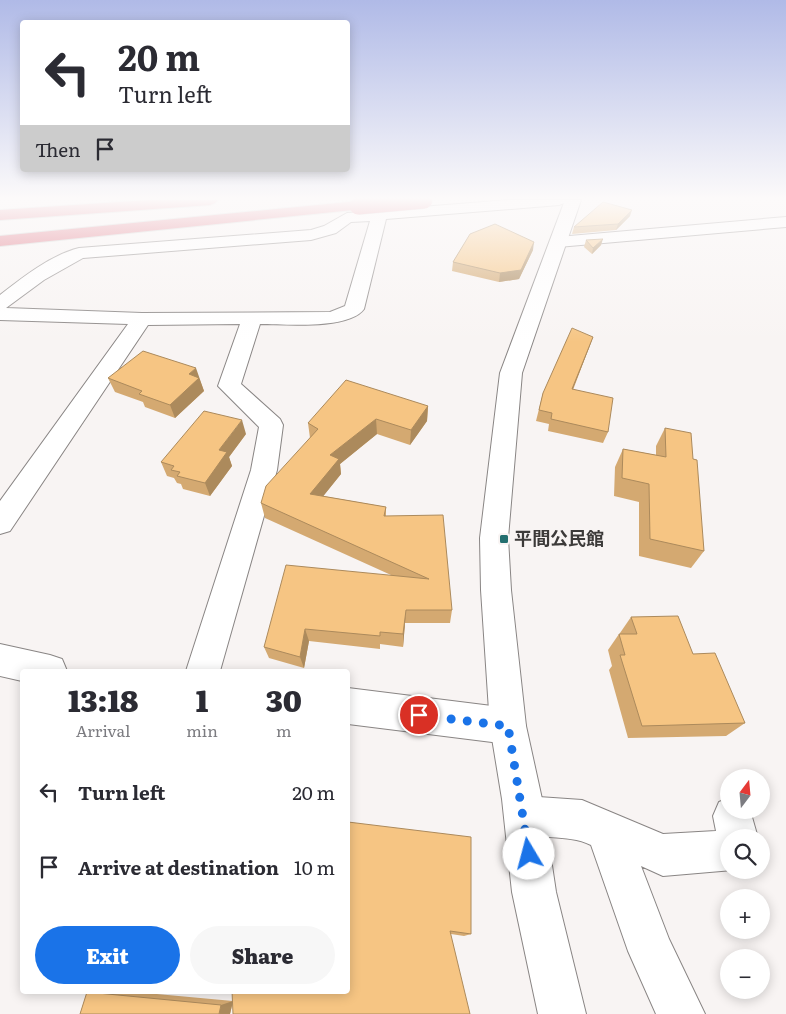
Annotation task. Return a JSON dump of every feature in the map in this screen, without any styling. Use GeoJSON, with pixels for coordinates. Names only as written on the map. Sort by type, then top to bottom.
{"type":"FeatureCollection","features":[{"type":"Feature","properties":{"kind":"street"},"geometry":{"type":"LineString","coordinates":[[0,304],[21,287],[59,262],[78,253],[152,247]]}},
{"type":"Feature","properties":{"kind":"street"},"geometry":{"type":"LineString","coordinates":[[0,314],[142,319],[333,318],[354,309],[373,247]]}},
{"type":"Feature","properties":{"kind":"street"},"geometry":{"type":"LineString","coordinates":[[556,247],[511,373],[494,538],[496,590],[508,726],[524,816],[534,892],[562,1014]]}},
{"type":"Feature","properties":{"kind":"street"},"geometry":{"type":"LineString","coordinates":[[204,669],[264,470],[268,443],[270,425],[229,386],[252,318]]}},
{"type":"Feature","properties":{"kind":"street"},"geometry":{"type":"LineString","coordinates":[[0,524],[142,319]]}},
{"type":"Feature","properties":{"kind":"street"},"geometry":{"type":"LineString","coordinates":[[0,660],[41,669]]}},
{"type":"Feature","properties":{"kind":"street"},"geometry":{"type":"LineString","coordinates":[[350,706],[508,726]]}},
{"type":"Feature","properties":{"kind":"street"},"geometry":{"type":"LineString","coordinates":[[524,816],[582,820],[662,855],[720,839]]}},
{"type":"Feature","properties":{"kind":"street"},"geometry":{"type":"LineString","coordinates":[[606,831],[651,951],[681,1014]]}},
{"type":"Feature","properties":{"kind":"building"},"geometry":{"type":"Polygon","coordinates":[[[462,247],[532,247],[521,270],[500,273],[453,262],[462,247]]]}},
{"type":"Feature","properties":{"kind":"building"},"geometry":{"type":"Polygon","coordinates":[[[572,328],[593,337],[572,389],[613,398],[608,432],[551,419],[552,413],[539,410],[543,393],[572,328]]]}},
{"type":"Feature","properties":{"kind":"building"},"geometry":{"type":"Polygon","coordinates":[[[143,351],[196,368],[189,374],[199,378],[170,405],[139,394],[142,391],[108,378],[143,351]]]}},
{"type":"Feature","properties":{"kind":"building"},"geometry":{"type":"Polygon","coordinates":[[[346,380],[428,406],[411,430],[376,419],[330,455],[339,459],[310,494],[386,507],[384,516],[443,515],[452,610],[406,610],[403,634],[380,632],[380,636],[305,629],[300,657],[264,647],[286,565],[429,579],[261,503],[266,486],[318,429],[308,423],[346,380]]]}},
{"type":"Feature","properties":{"kind":"building"},"geometry":{"type":"Polygon","coordinates":[[[204,411],[242,420],[219,450],[227,452],[205,483],[177,476],[180,472],[171,470],[174,466],[161,462],[204,411]]]}},
{"type":"Feature","properties":{"kind":"building"},"geometry":{"type":"Polygon","coordinates":[[[665,428],[691,433],[693,459],[697,460],[704,551],[650,539],[649,484],[622,478],[623,449],[666,457],[665,428]]]}},
{"type":"Feature","properties":{"kind":"building"},"geometry":{"type":"Polygon","coordinates":[[[678,616],[693,654],[715,653],[745,723],[642,726],[620,655],[625,655],[619,634],[637,634],[631,617],[678,616]]]}},
{"type":"Feature","properties":{"kind":"building"},"geometry":{"type":"Polygon","coordinates":[[[350,822],[471,837],[471,934],[450,931],[470,1014],[233,1014],[232,994],[350,994],[350,822]]]}},
{"type":"Feature","properties":{"kind":"building"},"geometry":{"type":"Polygon","coordinates":[[[86,994],[108,994],[221,1005],[219,1014],[80,1014],[86,994]]]}},
{"type":"Feature","properties":{"kind":"place","name":"平間公民館"},"geometry":{"type":"Point","coordinates":[504,539]}},
{"type":"Feature","properties":{"kind":"route"},"geometry":{"type":"LineString","coordinates":[[419,715],[508,726],[522,800],[529,854]]}}]}
